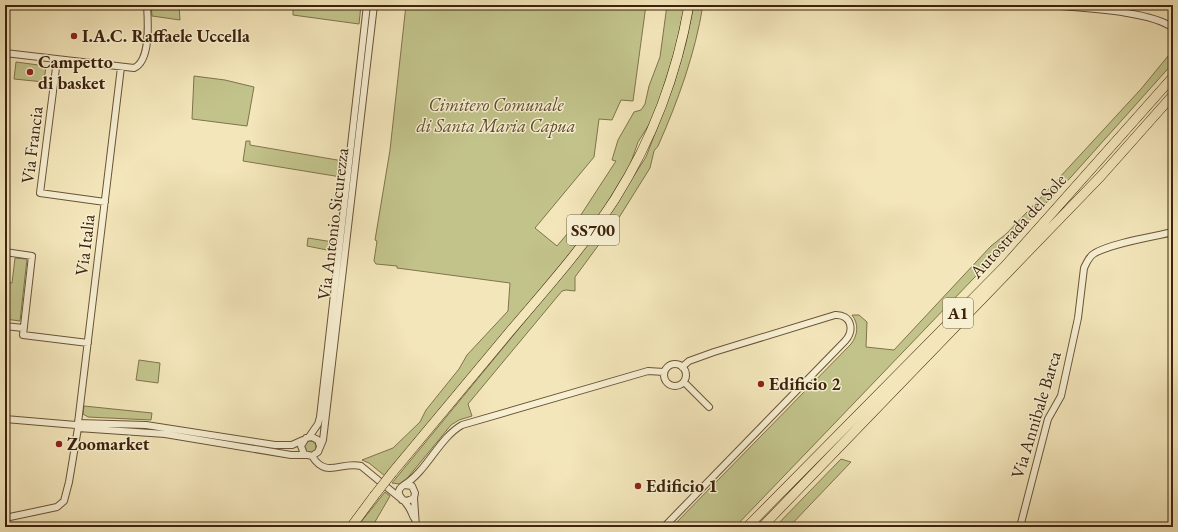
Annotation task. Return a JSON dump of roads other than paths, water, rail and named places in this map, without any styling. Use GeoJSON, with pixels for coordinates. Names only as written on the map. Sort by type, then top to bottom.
{"type":"FeatureCollection","features":[{"type":"Feature","properties":{"kind":"highway","name":"SS700"},"geometry":{"type":"LineString","coordinates":[[351,527],[392,473],[560,272],[615,199],[634,166],[658,115],[679,54],[689,5]]}},
{"type":"Feature","properties":{"kind":"highway"},"geometry":{"type":"LineString","coordinates":[[1161,91],[1173,73]]}},
{"type":"Feature","properties":{"kind":"highway","name":"Autostrada del Sole"},"geometry":{"type":"LineString","coordinates":[[747,527],[1004,267],[1173,77]]}},
{"type":"Feature","properties":{"kind":"highway","name":"Autostrada del Sole"},"geometry":{"type":"LineString","coordinates":[[762,527],[1064,215],[1173,95]]}},
{"type":"Feature","properties":{"kind":"street"},"geometry":{"type":"LineString","coordinates":[[5,53],[134,68],[142,62],[144,58],[148,21],[147,5]]}},
{"type":"Feature","properties":{"kind":"street","name":"Via Antonio Sicurezza"},"geometry":{"type":"LineString","coordinates":[[306,439],[318,424],[320,417],[367,5]]}},
{"type":"Feature","properties":{"kind":"street","name":"Via Antonio Sicurezza"},"geometry":{"type":"LineString","coordinates":[[310,456],[318,452],[323,440],[374,5]]}},
{"type":"Feature","properties":{"kind":"street"},"geometry":{"type":"LineString","coordinates":[[1047,5],[1123,12],[1166,23],[1173,28]]}},
{"type":"Feature","properties":{"kind":"street","name":"Via Francia"},"geometry":{"type":"LineString","coordinates":[[57,60],[40,193],[105,202]]}},
{"type":"Feature","properties":{"kind":"street","name":"Via Italia"},"geometry":{"type":"LineString","coordinates":[[5,518],[57,507],[64,502],[70,482],[121,67]]}},
{"type":"Feature","properties":{"kind":"street","name":"Via Annibale Barca"},"geometry":{"type":"LineString","coordinates":[[1020,527],[1048,419],[1061,396],[1073,345],[1084,268],[1088,259],[1094,253],[1112,246],[1173,232]]}},
{"type":"Feature","properties":{"kind":"street"},"geometry":{"type":"LineString","coordinates":[[5,252],[32,256],[23,335],[88,343]]}},
{"type":"Feature","properties":{"kind":"street"},"geometry":{"type":"LineString","coordinates":[[664,527],[845,341],[851,333],[851,324],[845,318],[835,315],[722,349],[689,361],[682,367]]}},
{"type":"Feature","properties":{"kind":"street"},"geometry":{"type":"LineString","coordinates":[[5,326],[23,328]]}},
{"type":"Feature","properties":{"kind":"street"},"geometry":{"type":"LineString","coordinates":[[672,364],[682,367],[686,372],[684,382],[677,386],[670,385],[664,379],[664,372],[672,364]]}},
{"type":"Feature","properties":{"kind":"street"},"geometry":{"type":"LineString","coordinates":[[414,498],[407,501],[401,499],[398,492],[402,486],[418,473],[453,432],[462,425],[648,371],[664,372]]}},
{"type":"Feature","properties":{"kind":"street"},"geometry":{"type":"LineString","coordinates":[[684,382],[709,407]]}},
{"type":"Feature","properties":{"kind":"street"},"geometry":{"type":"LineString","coordinates":[[5,419],[165,434],[290,455],[310,456]]}},
{"type":"Feature","properties":{"kind":"street"},"geometry":{"type":"LineString","coordinates":[[78,425],[152,426],[276,445],[292,445],[306,439],[318,440],[320,446]]}},
{"type":"Feature","properties":{"kind":"street"},"geometry":{"type":"LineString","coordinates":[[306,439],[301,449],[318,465],[326,468],[353,464],[361,466],[407,504],[414,518]]}},
{"type":"Feature","properties":{"kind":"street"},"geometry":{"type":"LineString","coordinates":[[416,527],[414,518],[414,483],[418,473]]}},
{"type":"Feature","properties":{"kind":"street"},"geometry":{"type":"LineString","coordinates":[[387,486],[409,485],[415,490]]}},
{"type":"Feature","properties":{"kind":"place","name":"I.A.C. Raffaele Uccella"},"geometry":{"type":"Point","coordinates":[74,36]}},
{"type":"Feature","properties":{"kind":"place","name":"Campetto di basket"},"geometry":{"type":"Point","coordinates":[30,72]}},
{"type":"Feature","properties":{"kind":"place","name":"Edificio 2"},"geometry":{"type":"Point","coordinates":[761,384]}},
{"type":"Feature","properties":{"kind":"place","name":"Zoomarket"},"geometry":{"type":"Point","coordinates":[59,444]}},
{"type":"Feature","properties":{"kind":"place","name":"Edificio 1"},"geometry":{"type":"Point","coordinates":[638,486]}},
{"type":"Feature","properties":{"kind":"park label","name":"Cimitero Comunale di Santa Maria Capua"},"geometry":{"type":"Point","coordinates":[496,115]}}]}
